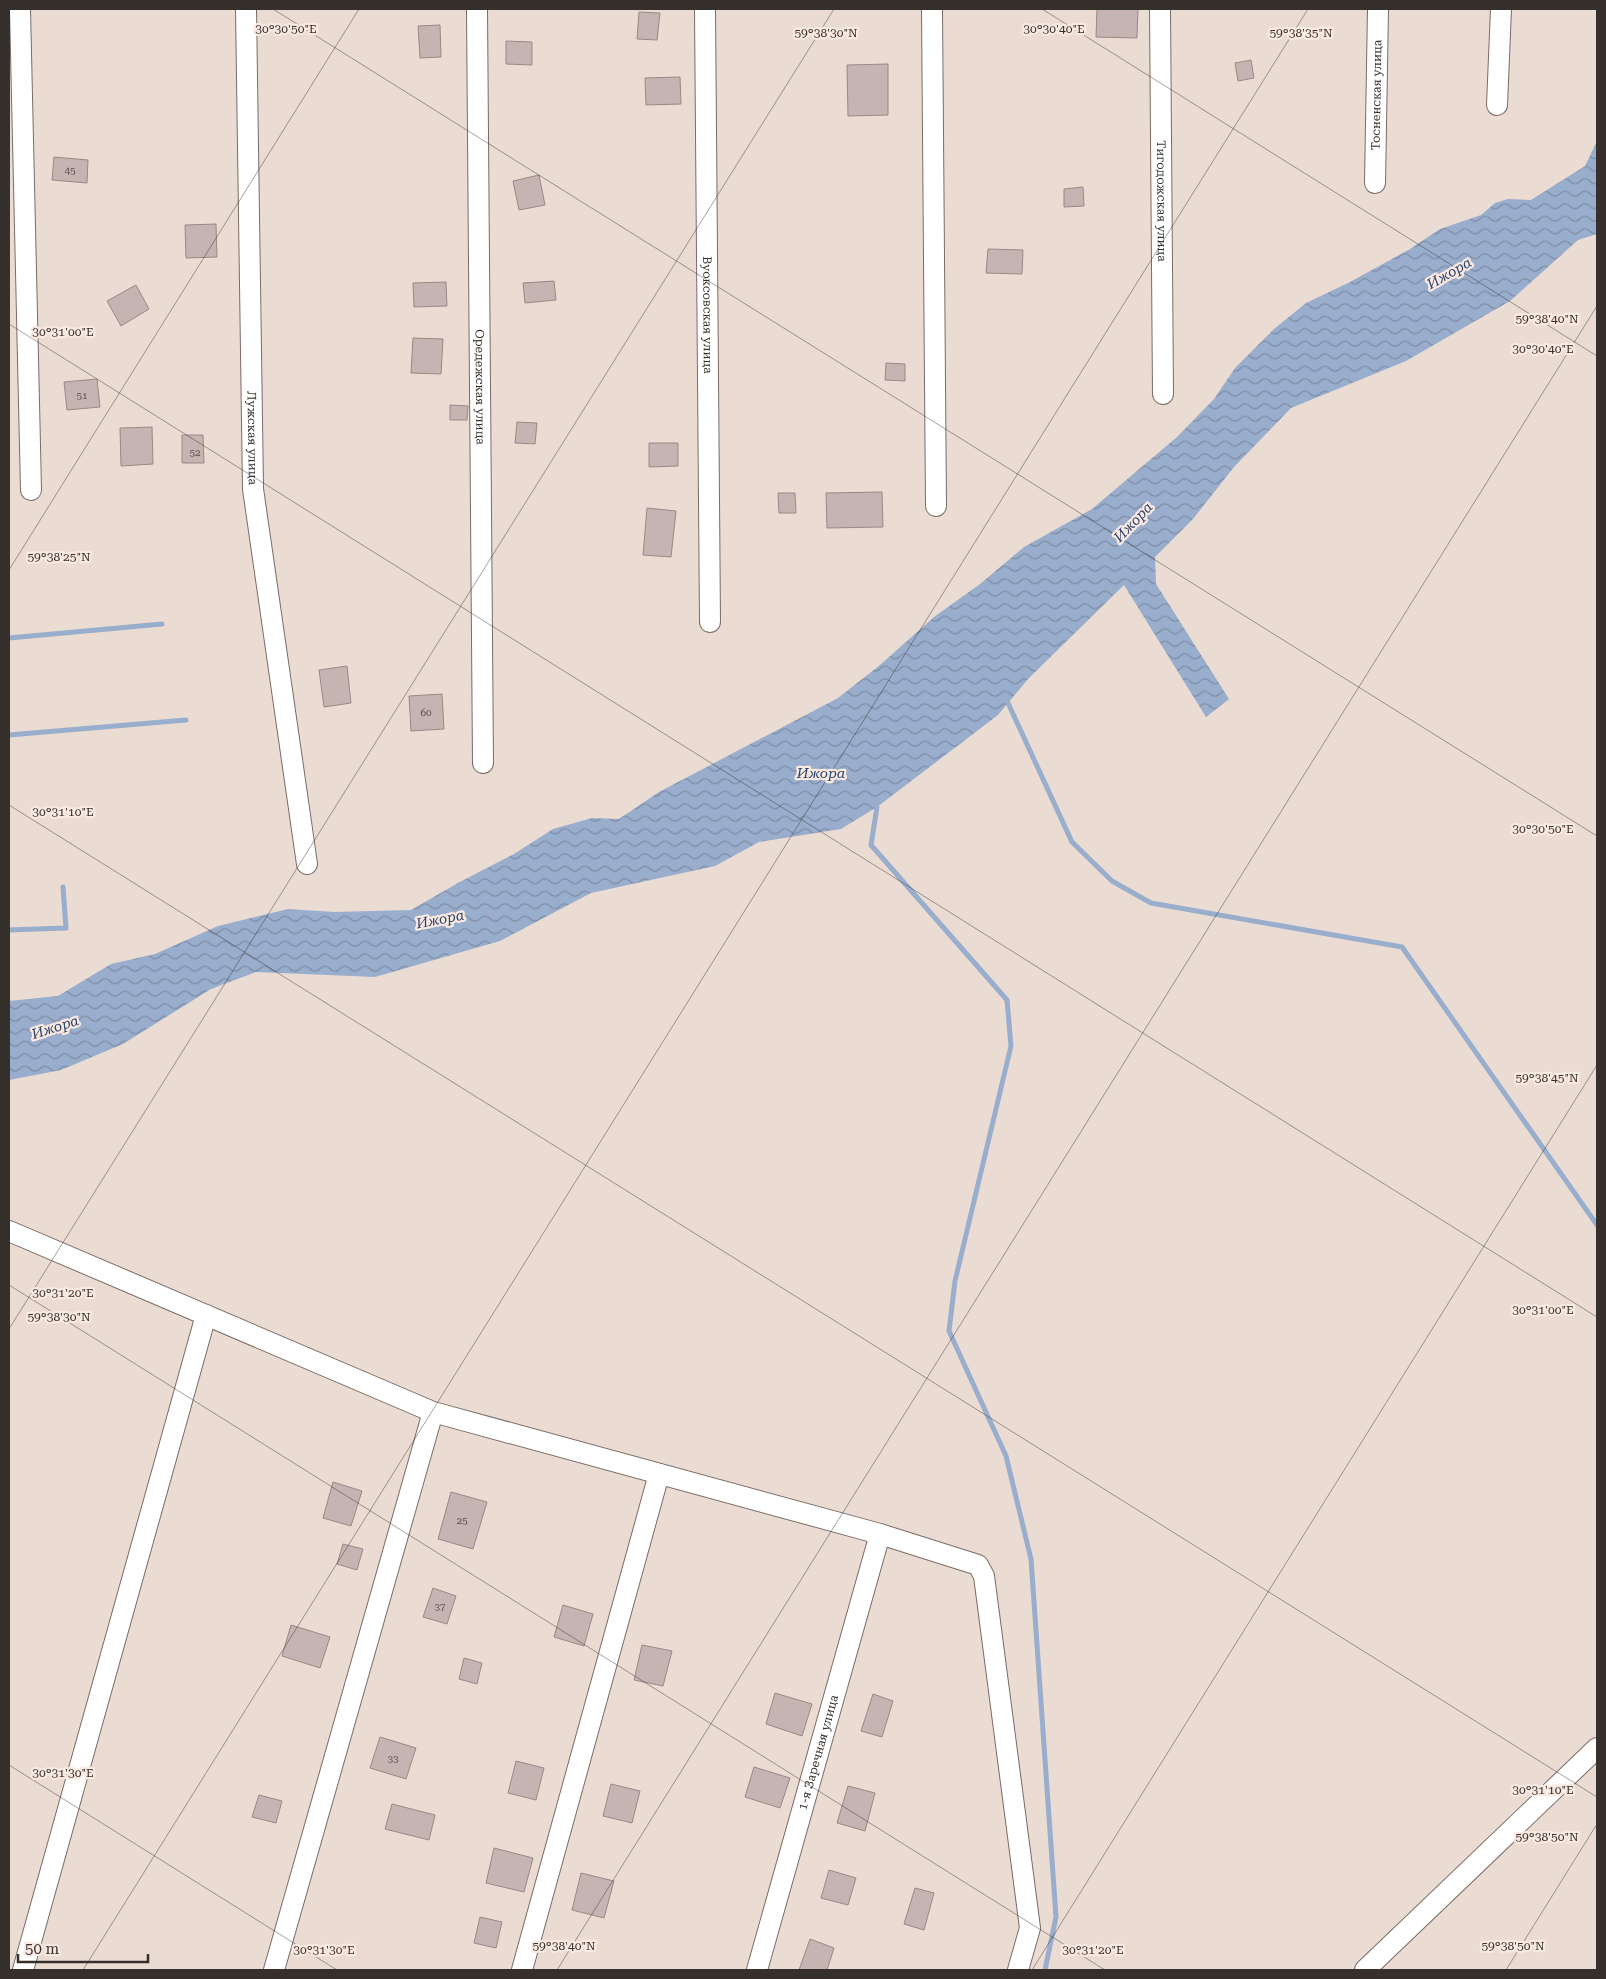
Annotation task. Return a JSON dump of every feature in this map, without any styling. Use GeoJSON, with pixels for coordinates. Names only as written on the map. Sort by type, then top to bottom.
{"type":"FeatureCollection","features":[{"type":"Feature","properties":{"kind":"street"},"geometry":{"type":"LineString","coordinates":[[20,9],[32,490]]}},
{"type":"Feature","properties":{"kind":"street","name":"Лужская улица"},"geometry":{"type":"LineString","coordinates":[[246,9],[253,489],[308,864]]}},
{"type":"Feature","properties":{"kind":"street","name":"Оредежская улица"},"geometry":{"type":"LineString","coordinates":[[477,9],[484,763]]}},
{"type":"Feature","properties":{"kind":"street","name":"Вуоксовская улица"},"geometry":{"type":"LineString","coordinates":[[705,9],[710,622]]}},
{"type":"Feature","properties":{"kind":"street"},"geometry":{"type":"LineString","coordinates":[[932,9],[936,506]]}},
{"type":"Feature","properties":{"kind":"street","name":"Тигодожская улица"},"geometry":{"type":"LineString","coordinates":[[1160,9],[1164,394]]}},
{"type":"Feature","properties":{"kind":"street","name":"Тосненская улица"},"geometry":{"type":"LineString","coordinates":[[1375,183],[1378,9]]}},
{"type":"Feature","properties":{"kind":"street"},"geometry":{"type":"LineString","coordinates":[[1497,105],[1501,9]]}},
{"type":"Feature","properties":{"kind":"street"},"geometry":{"type":"LineString","coordinates":[[9,1231],[433,1412],[880,1534],[978,1565],[984,1576],[1030,1928],[1018,1970]]}},
{"type":"Feature","properties":{"kind":"street"},"geometry":{"type":"LineString","coordinates":[[23,1970],[206,1315]]}},
{"type":"Feature","properties":{"kind":"street"},"geometry":{"type":"LineString","coordinates":[[274,1970],[433,1412]]}},
{"type":"Feature","properties":{"kind":"street"},"geometry":{"type":"LineString","coordinates":[[522,1970],[659,1474]]}},
{"type":"Feature","properties":{"kind":"street","name":"1-я Заречная улица"},"geometry":{"type":"LineString","coordinates":[[757,1970],[880,1534]]}},
{"type":"Feature","properties":{"kind":"street"},"geometry":{"type":"LineString","coordinates":[[1365,1970],[1597,1748]]}},
{"type":"Feature","properties":{"kind":"water","name":"Ижора"},"geometry":{"type":"Polygon","coordinates":[[[1597,141],[1597,234],[1578,240],[1510,301],[1406,361],[1291,408],[1234,467],[1193,519],[1155,557],[1156,584],[1229,699],[1206,717],[1124,585],[1028,679],[998,715],[877,807],[841,829],[759,842],[715,866],[591,893],[500,941],[375,977],[256,972],[211,989],[123,1044],[61,1070],[9,1080],[9,1001],[58,996],[111,964],[155,954],[218,926],[288,909],[334,912],[411,910],[514,854],[553,829],[592,818],[619,819],[659,792],[838,698],[880,665],[934,617],[980,584],[1024,547],[1092,509],[1177,437],[1214,399],[1235,368],[1274,329],[1306,303],[1350,282],[1410,249],[1440,229],[1481,215],[1495,203],[1508,199],[1531,200],[1585,166],[1597,141]]]}},
{"type":"Feature","properties":{"kind":"building"},"geometry":{"type":"Polygon","coordinates":[[[1097,9],[1138,9],[1137,38],[1096,37],[1097,9]]]}},
{"type":"Feature","properties":{"kind":"building"},"geometry":{"type":"Polygon","coordinates":[[[639,12],[660,13],[657,40],[637,39],[639,12]]]}},
{"type":"Feature","properties":{"kind":"building"},"geometry":{"type":"Polygon","coordinates":[[[440,25],[441,57],[420,58],[418,26],[440,25]]]}},
{"type":"Feature","properties":{"kind":"building"},"geometry":{"type":"Polygon","coordinates":[[[506,41],[532,42],[532,65],[506,64],[506,41]]]}},
{"type":"Feature","properties":{"kind":"building"},"geometry":{"type":"Polygon","coordinates":[[[1251,60],[1254,78],[1238,81],[1235,63],[1251,60]]]}},
{"type":"Feature","properties":{"kind":"building"},"geometry":{"type":"Polygon","coordinates":[[[888,64],[888,115],[848,116],[847,65],[888,64]]]}},
{"type":"Feature","properties":{"kind":"building"},"geometry":{"type":"Polygon","coordinates":[[[680,77],[681,104],[646,105],[645,78],[680,77]]]}},
{"type":"Feature","properties":{"kind":"building"},"geometry":{"type":"Polygon","coordinates":[[[54,157],[88,160],[87,183],[52,180],[54,157]]]}},
{"type":"Feature","properties":{"kind":"building"},"geometry":{"type":"Polygon","coordinates":[[[539,175],[545,205],[519,210],[513,181],[539,175]]]}},
{"type":"Feature","properties":{"kind":"building"},"geometry":{"type":"Polygon","coordinates":[[[1083,187],[1084,206],[1064,207],[1064,189],[1083,187]]]}},
{"type":"Feature","properties":{"kind":"building"},"geometry":{"type":"Polygon","coordinates":[[[216,224],[217,257],[186,258],[185,225],[216,224]]]}},
{"type":"Feature","properties":{"kind":"building"},"geometry":{"type":"Polygon","coordinates":[[[988,249],[1023,250],[1022,274],[986,273],[988,249]]]}},
{"type":"Feature","properties":{"kind":"building"},"geometry":{"type":"Polygon","coordinates":[[[554,281],[556,300],[525,303],[523,283],[554,281]]]}},
{"type":"Feature","properties":{"kind":"building"},"geometry":{"type":"Polygon","coordinates":[[[446,282],[447,306],[414,307],[413,283],[446,282]]]}},
{"type":"Feature","properties":{"kind":"building"},"geometry":{"type":"Polygon","coordinates":[[[136,285],[149,309],[121,326],[107,301],[136,285]]]}},
{"type":"Feature","properties":{"kind":"building"},"geometry":{"type":"Polygon","coordinates":[[[413,338],[443,339],[441,374],[411,373],[413,338]]]}},
{"type":"Feature","properties":{"kind":"building"},"geometry":{"type":"Polygon","coordinates":[[[886,363],[905,364],[905,381],[885,380],[886,363]]]}},
{"type":"Feature","properties":{"kind":"building"},"geometry":{"type":"Polygon","coordinates":[[[97,379],[100,407],[67,410],[64,382],[97,379]]]}},
{"type":"Feature","properties":{"kind":"building"},"geometry":{"type":"Polygon","coordinates":[[[450,405],[468,406],[467,420],[450,420],[450,405]]]}},
{"type":"Feature","properties":{"kind":"building"},"geometry":{"type":"Polygon","coordinates":[[[517,422],[537,423],[535,444],[515,443],[517,422]]]}},
{"type":"Feature","properties":{"kind":"building"},"geometry":{"type":"Polygon","coordinates":[[[152,427],[153,464],[121,466],[120,428],[152,427]]]}},
{"type":"Feature","properties":{"kind":"building"},"geometry":{"type":"Polygon","coordinates":[[[182,435],[203,435],[204,463],[182,463],[182,435]]]}},
{"type":"Feature","properties":{"kind":"building"},"geometry":{"type":"Polygon","coordinates":[[[649,443],[678,443],[678,466],[649,467],[649,443]]]}},
{"type":"Feature","properties":{"kind":"building"},"geometry":{"type":"Polygon","coordinates":[[[882,492],[883,527],[827,528],[826,493],[882,492]]]}},
{"type":"Feature","properties":{"kind":"building"},"geometry":{"type":"Polygon","coordinates":[[[778,493],[795,493],[796,513],[779,513],[778,493]]]}},
{"type":"Feature","properties":{"kind":"building"},"geometry":{"type":"Polygon","coordinates":[[[647,508],[676,511],[671,557],[643,555],[647,508]]]}},
{"type":"Feature","properties":{"kind":"building"},"geometry":{"type":"Polygon","coordinates":[[[347,666],[351,703],[324,707],[319,670],[347,666]]]}},
{"type":"Feature","properties":{"kind":"building"},"geometry":{"type":"Polygon","coordinates":[[[442,694],[444,729],[411,731],[409,696],[442,694]]]}},
{"type":"Feature","properties":{"kind":"building"},"geometry":{"type":"Polygon","coordinates":[[[333,1482],[362,1491],[351,1526],[323,1518],[333,1482]]]}},
{"type":"Feature","properties":{"kind":"building"},"geometry":{"type":"Polygon","coordinates":[[[451,1492],[487,1502],[473,1549],[438,1539],[451,1492]]]}},
{"type":"Feature","properties":{"kind":"building"},"geometry":{"type":"Polygon","coordinates":[[[343,1544],[363,1549],[357,1570],[337,1564],[343,1544]]]}},
{"type":"Feature","properties":{"kind":"building"},"geometry":{"type":"Polygon","coordinates":[[[433,1588],[456,1596],[447,1624],[423,1617],[433,1588]]]}},
{"type":"Feature","properties":{"kind":"building"},"geometry":{"type":"Polygon","coordinates":[[[563,1605],[593,1614],[584,1646],[554,1637],[563,1605]]]}},
{"type":"Feature","properties":{"kind":"building"},"geometry":{"type":"Polygon","coordinates":[[[291,1625],[330,1637],[320,1668],[282,1656],[291,1625]]]}},
{"type":"Feature","properties":{"kind":"building"},"geometry":{"type":"Polygon","coordinates":[[[642,1645],[672,1651],[663,1686],[634,1680],[642,1645]]]}},
{"type":"Feature","properties":{"kind":"building"},"geometry":{"type":"Polygon","coordinates":[[[464,1658],[482,1663],[477,1684],[459,1679],[464,1658]]]}},
{"type":"Feature","properties":{"kind":"building"},"geometry":{"type":"Polygon","coordinates":[[[775,1693],[812,1704],[802,1736],[766,1724],[775,1693]]]}},
{"type":"Feature","properties":{"kind":"building"},"geometry":{"type":"Polygon","coordinates":[[[873,1694],[893,1701],[882,1737],[861,1731],[873,1694]]]}},
{"type":"Feature","properties":{"kind":"building"},"geometry":{"type":"Polygon","coordinates":[[[380,1737],[416,1748],[406,1779],[370,1768],[380,1737]]]}},
{"type":"Feature","properties":{"kind":"building"},"geometry":{"type":"Polygon","coordinates":[[[516,1761],[544,1768],[536,1800],[508,1793],[516,1761]]]}},
{"type":"Feature","properties":{"kind":"building"},"geometry":{"type":"Polygon","coordinates":[[[754,1767],[790,1778],[780,1808],[745,1797],[754,1767]]]}},
{"type":"Feature","properties":{"kind":"building"},"geometry":{"type":"Polygon","coordinates":[[[611,1784],[640,1791],[632,1823],[603,1816],[611,1784]]]}},
{"type":"Feature","properties":{"kind":"building"},"geometry":{"type":"Polygon","coordinates":[[[848,1786],[875,1793],[865,1831],[837,1823],[848,1786]]]}},
{"type":"Feature","properties":{"kind":"building"},"geometry":{"type":"Polygon","coordinates":[[[259,1795],[282,1801],[276,1823],[252,1817],[259,1795]]]}},
{"type":"Feature","properties":{"kind":"building"},"geometry":{"type":"Polygon","coordinates":[[[392,1804],[435,1815],[429,1840],[385,1829],[392,1804]]]}},
{"type":"Feature","properties":{"kind":"building"},"geometry":{"type":"Polygon","coordinates":[[[494,1848],[533,1858],[524,1892],[486,1883],[494,1848]]]}},
{"type":"Feature","properties":{"kind":"building"},"geometry":{"type":"Polygon","coordinates":[[[829,1870],[856,1878],[848,1905],[821,1898],[829,1870]]]}},
{"type":"Feature","properties":{"kind":"building"},"geometry":{"type":"Polygon","coordinates":[[[581,1873],[614,1881],[604,1918],[572,1910],[581,1873]]]}},
{"type":"Feature","properties":{"kind":"building"},"geometry":{"type":"Polygon","coordinates":[[[915,1888],[934,1893],[924,1930],[904,1924],[915,1888]]]}},
{"type":"Feature","properties":{"kind":"building"},"geometry":{"type":"Polygon","coordinates":[[[480,1917],[502,1922],[496,1948],[474,1943],[480,1917]]]}},
{"type":"Feature","properties":{"kind":"building"},"geometry":{"type":"Polygon","coordinates":[[[810,1939],[834,1948],[827,1970],[799,1970],[810,1939]]]}},
{"type":"Feature","properties":{"kind":"waterway"},"geometry":{"type":"LineString","coordinates":[[9,638],[162,624]]}},
{"type":"Feature","properties":{"kind":"waterway"},"geometry":{"type":"LineString","coordinates":[[1008,703],[1072,842],[1112,881],[1151,903],[1402,947],[1597,1225]]}},
{"type":"Feature","properties":{"kind":"waterway"},"geometry":{"type":"LineString","coordinates":[[9,735],[186,720]]}},
{"type":"Feature","properties":{"kind":"waterway"},"geometry":{"type":"LineString","coordinates":[[877,807],[871,845],[1007,1000],[1011,1046],[955,1281],[949,1331],[1006,1456],[1031,1559],[1056,1917],[1045,1970]]}},
{"type":"Feature","properties":{"kind":"waterway"},"geometry":{"type":"LineString","coordinates":[[9,930],[66,928],[63,887]]}}]}
